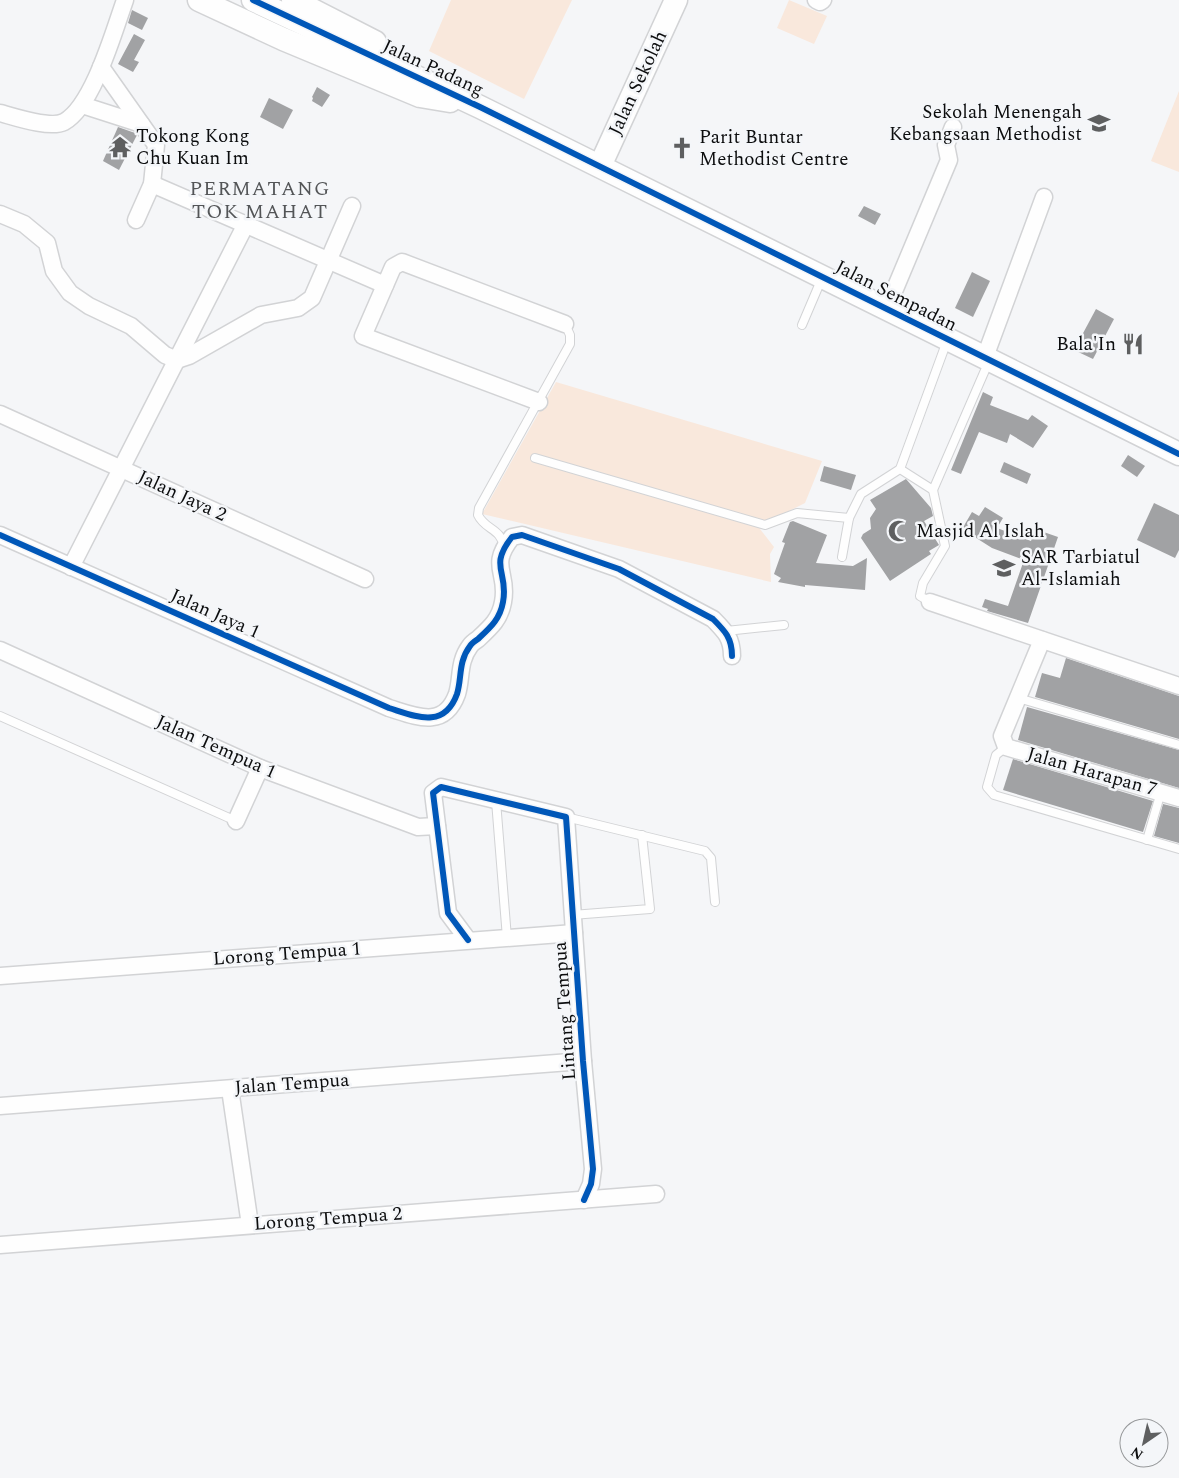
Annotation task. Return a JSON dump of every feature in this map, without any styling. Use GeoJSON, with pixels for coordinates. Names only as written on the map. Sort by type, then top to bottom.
{"type":"FeatureCollection","features":[{"type":"Feature","properties":{"kind":"street"},"geometry":{"type":"LineString","coordinates":[[0,113],[48,124],[63,122],[82,105],[101,67],[126,0]]}},
{"type":"Feature","properties":{"kind":"street"},"geometry":{"type":"LineString","coordinates":[[199,0],[420,96],[480,107]]}},
{"type":"Feature","properties":{"kind":"street","name":"Jalan Padang"},"geometry":{"type":"LineString","coordinates":[[252,0],[480,107],[600,166]]}},
{"type":"Feature","properties":{"kind":"street"},"geometry":{"type":"LineString","coordinates":[[293,0],[441,76],[480,107]]}},
{"type":"Feature","properties":{"kind":"street","name":"Jalan Sekolah"},"geometry":{"type":"LineString","coordinates":[[600,166],[676,0]]}},
{"type":"Feature","properties":{"kind":"street"},"geometry":{"type":"LineString","coordinates":[[816,0],[820,2],[822,0]]}},
{"type":"Feature","properties":{"kind":"street"},"geometry":{"type":"LineString","coordinates":[[101,67],[156,145],[152,184],[136,220]]}},
{"type":"Feature","properties":{"kind":"street"},"geometry":{"type":"LineString","coordinates":[[82,105],[141,124]]}},
{"type":"Feature","properties":{"kind":"street"},"geometry":{"type":"LineString","coordinates":[[886,308],[949,160],[946,145],[953,127]]}},
{"type":"Feature","properties":{"kind":"street","name":"Jalan Sempadan"},"geometry":{"type":"LineString","coordinates":[[600,166],[1179,454]]}},
{"type":"Feature","properties":{"kind":"street"},"geometry":{"type":"LineString","coordinates":[[152,184],[328,262],[385,285]]}},
{"type":"Feature","properties":{"kind":"street"},"geometry":{"type":"LineString","coordinates":[[987,358],[1044,197]]}},
{"type":"Feature","properties":{"kind":"street"},"geometry":{"type":"LineString","coordinates":[[0,214],[24,224],[47,243],[54,271],[70,292],[89,306],[131,326],[165,355],[177,360],[189,356],[261,315],[298,308],[312,298],[352,206]]}},
{"type":"Feature","properties":{"kind":"street"},"geometry":{"type":"LineString","coordinates":[[71,567],[245,226]]}},
{"type":"Feature","properties":{"kind":"street"},"geometry":{"type":"LineString","coordinates":[[539,402],[363,336],[394,267],[402,262],[565,324]]}},
{"type":"Feature","properties":{"kind":"street","name":"Jalan Jaya 2"},"geometry":{"type":"LineString","coordinates":[[0,414],[365,579]]}},
{"type":"Feature","properties":{"kind":"street","name":"Jalan Jaya 1"},"geometry":{"type":"LineString","coordinates":[[0,535],[389,708],[420,718],[435,718],[447,711],[457,694],[462,662],[470,646],[494,624],[500,615],[505,586],[500,570],[500,560],[504,547]]}},
{"type":"Feature","properties":{"kind":"street"},"geometry":{"type":"LineString","coordinates":[[504,547],[512,537],[522,535],[619,569],[713,619],[726,631],[732,646],[732,656]]}},
{"type":"Feature","properties":{"kind":"street"},"geometry":{"type":"LineString","coordinates":[[930,602],[1179,686]]}},
{"type":"Feature","properties":{"kind":"street"},"geometry":{"type":"LineString","coordinates":[[1006,747],[1002,736],[1042,640]]}},
{"type":"Feature","properties":{"kind":"street","name":"Jalan Tempua 1"},"geometry":{"type":"LineString","coordinates":[[0,650],[260,768],[418,827],[437,826]]}},
{"type":"Feature","properties":{"kind":"street","name":"Jalan Harapan 7"},"geometry":{"type":"LineString","coordinates":[[1006,747],[1179,798]]}},
{"type":"Feature","properties":{"kind":"street"},"geometry":{"type":"LineString","coordinates":[[236,821],[260,768]]}},
{"type":"Feature","properties":{"kind":"street"},"geometry":{"type":"LineString","coordinates":[[468,940],[448,913],[433,793],[441,787],[566,817]]}},
{"type":"Feature","properties":{"kind":"street","name":"Lintang Tempua"},"geometry":{"type":"LineString","coordinates":[[566,817],[583,1061],[593,1169],[591,1184],[584,1200]]}},
{"type":"Feature","properties":{"kind":"street","name":"Lorong Tempua 1"},"geometry":{"type":"LineString","coordinates":[[0,976],[574,933]]}},
{"type":"Feature","properties":{"kind":"street","name":"Jalan Tempua"},"geometry":{"type":"LineString","coordinates":[[0,1106],[583,1061]]}},
{"type":"Feature","properties":{"kind":"street"},"geometry":{"type":"LineString","coordinates":[[230,1089],[250,1225]]}},
{"type":"Feature","properties":{"kind":"street","name":"Lorong Tempua 2"},"geometry":{"type":"LineString","coordinates":[[0,1246],[656,1194]]}},
{"type":"Feature","properties":{"kind":"lane"},"geometry":{"type":"LineString","coordinates":[[802,325],[823,276]]}},
{"type":"Feature","properties":{"kind":"lane"},"geometry":{"type":"LineString","coordinates":[[504,547],[499,533],[480,520],[478,515],[480,508],[570,344],[570,336],[565,324]]}},
{"type":"Feature","properties":{"kind":"lane"},"geometry":{"type":"LineString","coordinates":[[842,557],[849,518],[861,494],[900,469],[948,338]]}},
{"type":"Feature","properties":{"kind":"lane"},"geometry":{"type":"LineString","coordinates":[[930,602],[920,596],[923,583],[946,546],[933,490],[987,358]]}},
{"type":"Feature","properties":{"kind":"lane"},"geometry":{"type":"LineString","coordinates":[[535,458],[765,525],[796,513],[849,518]]}},
{"type":"Feature","properties":{"kind":"lane"},"geometry":{"type":"LineString","coordinates":[[900,469],[933,490]]}},
{"type":"Feature","properties":{"kind":"lane"},"geometry":{"type":"LineString","coordinates":[[726,631],[784,625]]}},
{"type":"Feature","properties":{"kind":"lane"},"geometry":{"type":"LineString","coordinates":[[1018,698],[1179,745]]}},
{"type":"Feature","properties":{"kind":"lane"},"geometry":{"type":"LineString","coordinates":[[0,716],[236,821]]}},
{"type":"Feature","properties":{"kind":"lane"},"geometry":{"type":"LineString","coordinates":[[1006,747],[996,755],[987,788],[994,794],[1179,849]]}},
{"type":"Feature","properties":{"kind":"lane"},"geometry":{"type":"LineString","coordinates":[[1147,840],[1161,792]]}},
{"type":"Feature","properties":{"kind":"lane"},"geometry":{"type":"LineString","coordinates":[[496,800],[507,938]]}},
{"type":"Feature","properties":{"kind":"lane"},"geometry":{"type":"LineString","coordinates":[[566,817],[702,850],[709,854],[711,858],[715,902]]}},
{"type":"Feature","properties":{"kind":"lane"},"geometry":{"type":"LineString","coordinates":[[572,914],[650,909],[642,835]]}},
{"type":"Feature","properties":{"kind":"shaded area"},"geometry":{"type":"Polygon","coordinates":[[[451,0],[572,0],[524,99],[429,51],[451,0]]]}},
{"type":"Feature","properties":{"kind":"shaded area"},"geometry":{"type":"Polygon","coordinates":[[[789,0],[827,16],[814,44],[777,28],[789,0]]]}},
{"type":"Feature","properties":{"kind":"shaded area"},"geometry":{"type":"Polygon","coordinates":[[[1179,91],[1179,172],[1151,161],[1179,91]]]}},
{"type":"Feature","properties":{"kind":"shaded area"},"geometry":{"type":"Polygon","coordinates":[[[556,382],[822,461],[805,503],[779,516],[762,521],[760,529],[774,547],[770,554],[771,582],[482,514],[556,382]]]}},
{"type":"Feature","properties":{"kind":"building"},"geometry":{"type":"Polygon","coordinates":[[[132,10],[148,18],[142,30],[128,23],[132,10]]]}},
{"type":"Feature","properties":{"kind":"building"},"geometry":{"type":"Polygon","coordinates":[[[134,34],[145,40],[134,60],[139,62],[133,72],[118,64],[134,34]]]}},
{"type":"Feature","properties":{"kind":"building"},"geometry":{"type":"Polygon","coordinates":[[[317,87],[330,95],[322,107],[312,101],[317,87]]]}},
{"type":"Feature","properties":{"kind":"building"},"geometry":{"type":"Polygon","coordinates":[[[269,98],[293,110],[283,129],[260,117],[269,98]]]}},
{"type":"Feature","properties":{"kind":"building","name":"Tokong Kong Chu Kuan Im"},"geometry":{"type":"Polygon","coordinates":[[[118,127],[137,135],[119,170],[103,161],[118,127]]]}},
{"type":"Feature","properties":{"kind":"building"},"geometry":{"type":"Polygon","coordinates":[[[864,206],[881,214],[875,225],[858,216],[864,206]]]}},
{"type":"Feature","properties":{"kind":"building"},"geometry":{"type":"Polygon","coordinates":[[[972,272],[990,281],[973,317],[955,308],[972,272]]]}},
{"type":"Feature","properties":{"kind":"building"},"geometry":{"type":"Polygon","coordinates":[[[1096,309],[1114,319],[1093,359],[1074,350],[1096,309]]]}},
{"type":"Feature","properties":{"kind":"building"},"geometry":{"type":"Polygon","coordinates":[[[983,392],[993,397],[990,405],[1028,420],[1032,415],[1048,426],[1033,448],[1010,434],[1007,443],[979,432],[961,474],[951,470],[983,392]]]}},
{"type":"Feature","properties":{"kind":"building"},"geometry":{"type":"Polygon","coordinates":[[[1128,455],[1145,466],[1137,477],[1121,466],[1128,455]]]}},
{"type":"Feature","properties":{"kind":"building"},"geometry":{"type":"Polygon","coordinates":[[[1004,462],[1031,474],[1027,484],[1000,472],[1004,462]]]}},
{"type":"Feature","properties":{"kind":"building"},"geometry":{"type":"Polygon","coordinates":[[[824,466],[856,475],[851,490],[820,481],[824,466]]]}},
{"type":"Feature","properties":{"kind":"building","name":"Masjid Al Islah"},"geometry":{"type":"Polygon","coordinates":[[[906,479],[931,508],[933,516],[924,521],[939,545],[929,551],[931,554],[890,581],[861,538],[863,534],[871,529],[870,518],[876,509],[870,500],[906,479]]]}},
{"type":"Feature","properties":{"kind":"building"},"geometry":{"type":"Polygon","coordinates":[[[1154,503],[1179,515],[1179,550],[1175,558],[1137,540],[1154,503]]]}},
{"type":"Feature","properties":{"kind":"building"},"geometry":{"type":"Polygon","coordinates":[[[985,507],[1003,518],[997,528],[1031,541],[1035,529],[1058,537],[1028,623],[987,611],[988,609],[982,607],[985,599],[1008,606],[1024,560],[992,548],[962,529],[972,512],[979,516],[985,507]]]}},
{"type":"Feature","properties":{"kind":"building"},"geometry":{"type":"Polygon","coordinates":[[[793,521],[827,535],[816,563],[853,566],[867,558],[865,590],[805,585],[805,587],[778,582],[781,578],[774,574],[785,543],[782,542],[790,522],[793,521]]]}},
{"type":"Feature","properties":{"kind":"building"},"geometry":{"type":"Polygon","coordinates":[[[1066,658],[1179,696],[1179,739],[1035,697],[1042,673],[1060,678],[1066,658]]]}},
{"type":"Feature","properties":{"kind":"building"},"geometry":{"type":"Polygon","coordinates":[[[1027,707],[1179,750],[1179,788],[1018,740],[1027,707]]]}},
{"type":"Feature","properties":{"kind":"building"},"geometry":{"type":"Polygon","coordinates":[[[1013,759],[1153,801],[1143,832],[1003,790],[1013,759]]]}},
{"type":"Feature","properties":{"kind":"building"},"geometry":{"type":"Polygon","coordinates":[[[1163,804],[1179,808],[1179,843],[1154,836],[1163,804]]]}},
{"type":"Feature","properties":{"kind":"cycle path"},"geometry":{"type":"LineString","coordinates":[[253,0],[480,107],[1179,454]]}},
{"type":"Feature","properties":{"kind":"cycle path"},"geometry":{"type":"LineString","coordinates":[[0,535],[389,708],[419,717],[437,716],[445,712],[451,705],[459,688],[462,664],[466,652],[494,622],[502,608],[504,583],[500,563],[501,556],[512,537],[522,535],[619,569],[713,619],[727,635],[731,644],[732,656]]}},
{"type":"Feature","properties":{"kind":"cycle path"},"geometry":{"type":"LineString","coordinates":[[468,940],[448,913],[433,793],[441,787],[566,817],[583,1061],[593,1169],[591,1184],[584,1200]]}},
{"type":"Feature","properties":{"kind":"place","name":"Sekolah Menengah Kebangsaan Methodist"},"geometry":{"type":"Point","coordinates":[1099,123]}},
{"type":"Feature","properties":{"kind":"place","name":"Tokong Kong Chu Kuan Im"},"geometry":{"type":"Point","coordinates":[120,147]}},
{"type":"Feature","properties":{"kind":"place","name":"Parit Buntar Methodist Centre"},"geometry":{"type":"Point","coordinates":[682,148]}},
{"type":"Feature","properties":{"kind":"place","name":"Bala'In"},"geometry":{"type":"Point","coordinates":[1133,344]}},
{"type":"Feature","properties":{"kind":"place","name":"Masjid Al Islah"},"geometry":{"type":"Point","coordinates":[899,531]}},
{"type":"Feature","properties":{"kind":"place","name":"SAR Tarbiatul Al-Islamiah"},"geometry":{"type":"Point","coordinates":[1004,568]}},
{"type":"Feature","properties":{"kind":"district","name":"PERMATANG TOK MAHAT"},"geometry":{"type":"Point","coordinates":[260,200]}}]}
